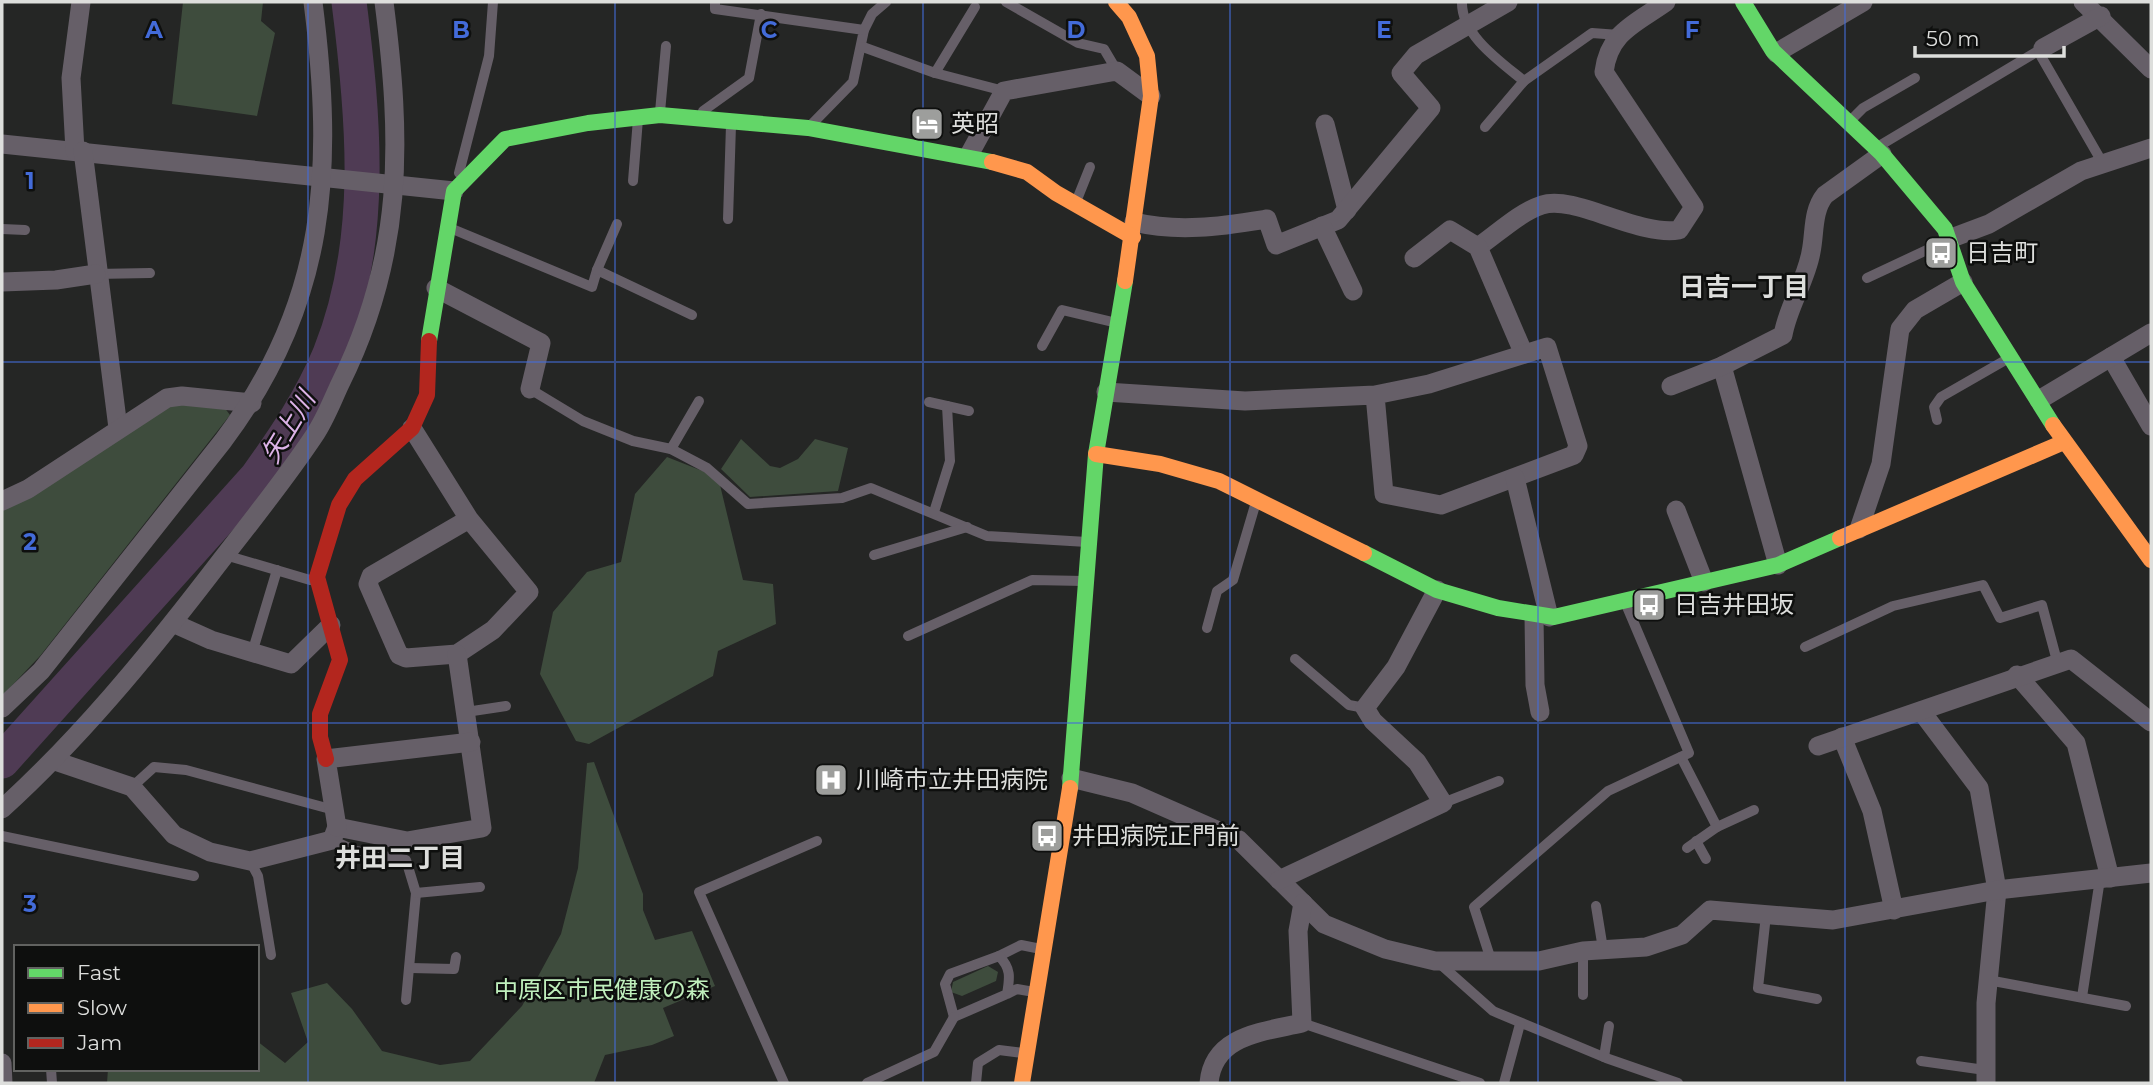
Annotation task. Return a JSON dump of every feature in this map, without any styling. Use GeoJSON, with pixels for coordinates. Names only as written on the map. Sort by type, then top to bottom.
{"type":"FeatureCollection","features":[{"type":"Feature","properties":{"kind":"street"},"geometry":{"type":"LineString","coordinates":[[81,2],[71,78],[118,428]]}},
{"type":"Feature","properties":{"kind":"street"},"geometry":{"type":"LineString","coordinates":[[2,708],[41,671],[252,403],[277,359],[294,318],[317,234],[324,148],[313,2]]}},
{"type":"Feature","properties":{"kind":"street"},"geometry":{"type":"LineString","coordinates":[[2,809],[55,761],[173,623],[315,434],[363,339],[379,286],[396,183],[396,121],[384,2]]}},
{"type":"Feature","properties":{"kind":"street"},"geometry":{"type":"LineString","coordinates":[[1022,1083],[1070,778],[1096,454],[1119,324],[1151,96],[1147,56],[1129,18],[1116,2]]}},
{"type":"Feature","properties":{"kind":"street"},"geometry":{"type":"LineString","coordinates":[[334,826],[326,759],[320,737],[320,714],[340,660],[317,577],[339,505],[355,479],[412,428],[427,395],[429,338],[454,191],[505,139],[588,123],[660,115],[808,128],[970,155],[1027,172],[1075,204],[1133,230],[1202,229],[1267,219],[1276,245],[1338,220],[1430,108],[1401,73],[1416,55],[1508,2]]}},
{"type":"Feature","properties":{"kind":"street"},"geometry":{"type":"LineString","coordinates":[[1478,247],[1539,205],[1554,201],[1643,227],[1667,232],[1679,230],[1694,207],[1604,72],[1607,51],[1619,35],[1666,2]]}},
{"type":"Feature","properties":{"kind":"street"},"geometry":{"type":"LineString","coordinates":[[1743,2],[1776,53],[1879,151],[1945,229],[1964,282],[2064,442],[2151,560]]}},
{"type":"Feature","properties":{"kind":"street"},"geometry":{"type":"LineString","coordinates":[[1776,53],[1863,2]]}},
{"type":"Feature","properties":{"kind":"street"},"geometry":{"type":"LineString","coordinates":[[2083,2],[2101,16],[2151,69]]}},
{"type":"Feature","properties":{"kind":"street"},"geometry":{"type":"LineString","coordinates":[[2040,50],[2101,16]]}},
{"type":"Feature","properties":{"kind":"street"},"geometry":{"type":"LineString","coordinates":[[970,155],[1004,92],[1117,71],[1151,96]]}},
{"type":"Feature","properties":{"kind":"street"},"geometry":{"type":"LineString","coordinates":[[1325,124],[1347,209]]}},
{"type":"Feature","properties":{"kind":"street"},"geometry":{"type":"LineString","coordinates":[[2,144],[454,191]]}},
{"type":"Feature","properties":{"kind":"street"},"geometry":{"type":"LineString","coordinates":[[1949,239],[1989,224],[2081,171],[2151,148]]}},
{"type":"Feature","properties":{"kind":"street"},"geometry":{"type":"LineString","coordinates":[[1671,387],[1722,366],[1783,335],[1786,316],[1811,255],[1818,203],[1879,151]]}},
{"type":"Feature","properties":{"kind":"street"},"geometry":{"type":"LineString","coordinates":[[1322,226],[1353,291]]}},
{"type":"Feature","properties":{"kind":"street"},"geometry":{"type":"LineString","coordinates":[[1414,258],[1450,230],[1478,247],[1522,352]]}},
{"type":"Feature","properties":{"kind":"street"},"geometry":{"type":"LineString","coordinates":[[2,282],[55,281],[96,274]]}},
{"type":"Feature","properties":{"kind":"street"},"geometry":{"type":"LineString","coordinates":[[1859,529],[1881,464],[1900,329],[1915,310],[1964,282]]}},
{"type":"Feature","properties":{"kind":"street"},"geometry":{"type":"LineString","coordinates":[[436,288],[541,343],[530,389]]}},
{"type":"Feature","properties":{"kind":"street"},"geometry":{"type":"LineString","coordinates":[[2039,400],[2151,333]]}},
{"type":"Feature","properties":{"kind":"street"},"geometry":{"type":"LineString","coordinates":[[1106,392],[1245,401],[1375,395],[1429,384],[1522,352],[1547,347],[1578,446],[1574,455],[1440,505],[1384,494],[1375,395]]}},
{"type":"Feature","properties":{"kind":"street"},"geometry":{"type":"LineString","coordinates":[[2111,357],[2151,426]]}},
{"type":"Feature","properties":{"kind":"street"},"geometry":{"type":"LineString","coordinates":[[1722,366],[1779,565]]}},
{"type":"Feature","properties":{"kind":"street"},"geometry":{"type":"LineString","coordinates":[[2,501],[28,489],[167,398],[182,396],[252,403]]}},
{"type":"Feature","properties":{"kind":"street"},"geometry":{"type":"LineString","coordinates":[[412,428],[468,519],[529,592],[494,630],[457,654],[407,658],[399,655],[368,584],[371,576],[468,519]]}},
{"type":"Feature","properties":{"kind":"street"},"geometry":{"type":"LineString","coordinates":[[1096,454],[1160,464],[1207,478],[1257,500],[1437,590],[1541,616],[1576,614],[1779,565],[2064,442]]}},
{"type":"Feature","properties":{"kind":"street"},"geometry":{"type":"LineString","coordinates":[[1515,478],[1541,616],[1535,685],[1540,712]]}},
{"type":"Feature","properties":{"kind":"street"},"geometry":{"type":"LineString","coordinates":[[1676,510],[1704,582]]}},
{"type":"Feature","properties":{"kind":"street"},"geometry":{"type":"LineString","coordinates":[[1279,880],[1443,803],[1417,762],[1373,721],[1365,708],[1396,667],[1437,590]]}},
{"type":"Feature","properties":{"kind":"street"},"geometry":{"type":"LineString","coordinates":[[173,623],[252,653],[291,664],[331,625]]}},
{"type":"Feature","properties":{"kind":"street"},"geometry":{"type":"LineString","coordinates":[[55,761],[132,787],[174,835],[210,852],[250,861],[334,826],[407,841],[482,828],[457,654]]}},
{"type":"Feature","properties":{"kind":"street"},"geometry":{"type":"LineString","coordinates":[[1818,746],[2057,661],[2071,659],[2151,722]]}},
{"type":"Feature","properties":{"kind":"street"},"geometry":{"type":"LineString","coordinates":[[2017,675],[2076,743],[2105,879]]}},
{"type":"Feature","properties":{"kind":"street"},"geometry":{"type":"LineString","coordinates":[[1921,711],[1979,788],[1997,890],[1988,980],[1986,1077]]}},
{"type":"Feature","properties":{"kind":"street"},"geometry":{"type":"LineString","coordinates":[[1842,737],[1872,811],[1894,910]]}},
{"type":"Feature","properties":{"kind":"street"},"geometry":{"type":"LineString","coordinates":[[326,759],[471,742]]}},
{"type":"Feature","properties":{"kind":"street"},"geometry":{"type":"LineString","coordinates":[[1070,778],[1132,793],[1239,840],[1324,924],[1385,948],[1436,961],[1539,961],[1593,950],[1667,943],[1682,935],[1710,910],[1833,920],[1997,890],[2151,873]]}},
{"type":"Feature","properties":{"kind":"street"},"geometry":{"type":"LineString","coordinates":[[1209,1083],[1211,1065],[1227,1045],[1252,1035],[1302,1023],[1298,931],[1303,903]]}},
{"type":"Feature","properties":{"kind":"street"},"geometry":{"type":"LineString","coordinates":[[2,1063],[3,1083]]}},
{"type":"Feature","properties":{"kind":"lane"},"geometry":{"type":"LineString","coordinates":[[454,191],[489,56],[494,2]]}},
{"type":"Feature","properties":{"kind":"lane"},"geometry":{"type":"LineString","coordinates":[[715,2],[715,9],[864,30]]}},
{"type":"Feature","properties":{"kind":"lane"},"geometry":{"type":"LineString","coordinates":[[808,128],[853,82],[863,47],[864,30],[872,14],[887,2]]}},
{"type":"Feature","properties":{"kind":"lane"},"geometry":{"type":"LineString","coordinates":[[1006,2],[1078,43],[1104,49],[1117,71]]}},
{"type":"Feature","properties":{"kind":"lane"},"geometry":{"type":"LineString","coordinates":[[1462,2],[1462,15],[1467,26],[1496,57],[1524,81]]}},
{"type":"Feature","properties":{"kind":"lane"},"geometry":{"type":"LineString","coordinates":[[935,73],[975,7]]}},
{"type":"Feature","properties":{"kind":"lane"},"geometry":{"type":"LineString","coordinates":[[694,118],[749,78],[761,14]]}},
{"type":"Feature","properties":{"kind":"lane"},"geometry":{"type":"LineString","coordinates":[[1485,127],[1524,81],[1592,33],[1619,35]]}},
{"type":"Feature","properties":{"kind":"lane"},"geometry":{"type":"LineString","coordinates":[[660,115],[666,46]]}},
{"type":"Feature","properties":{"kind":"lane"},"geometry":{"type":"LineString","coordinates":[[863,47],[935,73],[1004,92]]}},
{"type":"Feature","properties":{"kind":"lane"},"geometry":{"type":"LineString","coordinates":[[1879,151],[2040,50],[2102,162]]}},
{"type":"Feature","properties":{"kind":"lane"},"geometry":{"type":"LineString","coordinates":[[1848,122],[1863,108],[1915,78]]}},
{"type":"Feature","properties":{"kind":"lane"},"geometry":{"type":"LineString","coordinates":[[633,181],[638,117]]}},
{"type":"Feature","properties":{"kind":"lane"},"geometry":{"type":"LineString","coordinates":[[728,219],[732,121]]}},
{"type":"Feature","properties":{"kind":"lane"},"geometry":{"type":"LineString","coordinates":[[1075,204],[1090,167]]}},
{"type":"Feature","properties":{"kind":"lane"},"geometry":{"type":"LineString","coordinates":[[447,226],[592,287],[617,225]]}},
{"type":"Feature","properties":{"kind":"lane"},"geometry":{"type":"LineString","coordinates":[[2,229],[25,230]]}},
{"type":"Feature","properties":{"kind":"lane"},"geometry":{"type":"LineString","coordinates":[[1867,278],[1949,239]]}},
{"type":"Feature","properties":{"kind":"lane"},"geometry":{"type":"LineString","coordinates":[[597,270],[692,315]]}},
{"type":"Feature","properties":{"kind":"lane"},"geometry":{"type":"LineString","coordinates":[[96,274],[150,273]]}},
{"type":"Feature","properties":{"kind":"lane"},"geometry":{"type":"LineString","coordinates":[[1042,346],[1062,310],[1119,324]]}},
{"type":"Feature","properties":{"kind":"lane"},"geometry":{"type":"LineString","coordinates":[[1937,420],[1934,407],[1941,397],[2011,356]]}},
{"type":"Feature","properties":{"kind":"lane"},"geometry":{"type":"LineString","coordinates":[[530,389],[583,421],[633,441],[671,449],[707,468],[748,503],[842,498],[871,488],[987,536],[1087,542]]}},
{"type":"Feature","properties":{"kind":"lane"},"geometry":{"type":"LineString","coordinates":[[671,449],[699,401]]}},
{"type":"Feature","properties":{"kind":"lane"},"geometry":{"type":"LineString","coordinates":[[929,402],[969,411]]}},
{"type":"Feature","properties":{"kind":"lane"},"geometry":{"type":"LineString","coordinates":[[934,512],[950,461],[947,407]]}},
{"type":"Feature","properties":{"kind":"lane"},"geometry":{"type":"LineString","coordinates":[[1207,628],[1217,592],[1233,580],[1257,500]]}},
{"type":"Feature","properties":{"kind":"lane"},"geometry":{"type":"LineString","coordinates":[[874,555],[967,527]]}},
{"type":"Feature","properties":{"kind":"lane"},"geometry":{"type":"LineString","coordinates":[[225,555],[310,580],[317,577]]}},
{"type":"Feature","properties":{"kind":"lane"},"geometry":{"type":"LineString","coordinates":[[252,653],[277,570]]}},
{"type":"Feature","properties":{"kind":"lane"},"geometry":{"type":"LineString","coordinates":[[908,636],[1032,580],[1084,581]]}},
{"type":"Feature","properties":{"kind":"lane"},"geometry":{"type":"LineString","coordinates":[[1805,647],[1893,606],[1983,585],[2000,618],[2042,605],[2057,661]]}},
{"type":"Feature","properties":{"kind":"lane"},"geometry":{"type":"LineString","coordinates":[[1491,960],[1474,907],[1608,791],[1689,753],[1625,601]]}},
{"type":"Feature","properties":{"kind":"lane"},"geometry":{"type":"LineString","coordinates":[[1295,659],[1349,705],[1365,708]]}},
{"type":"Feature","properties":{"kind":"lane"},"geometry":{"type":"LineString","coordinates":[[466,712],[506,706]]}},
{"type":"Feature","properties":{"kind":"lane"},"geometry":{"type":"LineString","coordinates":[[1681,757],[1717,827]]}},
{"type":"Feature","properties":{"kind":"lane"},"geometry":{"type":"LineString","coordinates":[[132,787],[154,767],[186,770],[334,826],[356,852],[406,860],[415,893],[411,968],[406,1000]]}},
{"type":"Feature","properties":{"kind":"lane"},"geometry":{"type":"LineString","coordinates":[[1443,803],[1499,781]]}},
{"type":"Feature","properties":{"kind":"lane"},"geometry":{"type":"LineString","coordinates":[[1687,848],[1717,827],[1754,810]]}},
{"type":"Feature","properties":{"kind":"lane"},"geometry":{"type":"LineString","coordinates":[[2,836],[194,876]]}},
{"type":"Feature","properties":{"kind":"lane"},"geometry":{"type":"LineString","coordinates":[[784,1083],[699,892],[817,841]]}},
{"type":"Feature","properties":{"kind":"lane"},"geometry":{"type":"LineString","coordinates":[[1696,841],[1706,859]]}},
{"type":"Feature","properties":{"kind":"lane"},"geometry":{"type":"LineString","coordinates":[[250,861],[258,876],[271,955]]}},
{"type":"Feature","properties":{"kind":"lane"},"geometry":{"type":"LineString","coordinates":[[2082,997],[2105,879]]}},
{"type":"Feature","properties":{"kind":"lane"},"geometry":{"type":"LineString","coordinates":[[415,893],[480,887]]}},
{"type":"Feature","properties":{"kind":"lane"},"geometry":{"type":"LineString","coordinates":[[1583,995],[1593,950],[1595,906]]}},
{"type":"Feature","properties":{"kind":"lane"},"geometry":{"type":"LineString","coordinates":[[1766,915],[1758,988],[1817,999]]}},
{"type":"Feature","properties":{"kind":"lane"},"geometry":{"type":"LineString","coordinates":[[954,1017],[944,984],[946,978],[1021,945],[1045,949]]}},
{"type":"Feature","properties":{"kind":"lane"},"geometry":{"type":"LineString","coordinates":[[999,956],[1007,964],[1010,975],[1007,994]]}},
{"type":"Feature","properties":{"kind":"lane"},"geometry":{"type":"LineString","coordinates":[[411,968],[454,969],[456,957]]}},
{"type":"Feature","properties":{"kind":"lane"},"geometry":{"type":"LineString","coordinates":[[1436,961],[1493,1011],[1604,1057],[1678,1083]]}},
{"type":"Feature","properties":{"kind":"lane"},"geometry":{"type":"LineString","coordinates":[[1988,980],[2126,1006]]}},
{"type":"Feature","properties":{"kind":"lane"},"geometry":{"type":"LineString","coordinates":[[867,1083],[934,1052],[954,1017],[1017,989],[1038,993]]}},
{"type":"Feature","properties":{"kind":"lane"},"geometry":{"type":"LineString","coordinates":[[1302,1023],[1480,1083]]}},
{"type":"Feature","properties":{"kind":"lane"},"geometry":{"type":"LineString","coordinates":[[1504,1083],[1520,1024]]}},
{"type":"Feature","properties":{"kind":"lane"},"geometry":{"type":"LineString","coordinates":[[1604,1057],[1609,1026]]}},
{"type":"Feature","properties":{"kind":"lane"},"geometry":{"type":"LineString","coordinates":[[976,1083],[978,1063],[999,1050],[1027,1053]]}},
{"type":"Feature","properties":{"kind":"lane"},"geometry":{"type":"LineString","coordinates":[[1920,1061],[1986,1077]]}},
{"type":"Feature","properties":{"kind":"green space"},"geometry":{"type":"Polygon","coordinates":[[[183,2],[263,2],[261,21],[275,33],[257,116],[172,104],[183,2]]]}},
{"type":"Feature","properties":{"kind":"green space"},"geometry":{"type":"Polygon","coordinates":[[[183,403],[224,407],[230,415],[40,656],[2,696],[2,509],[167,406],[183,403]]]}},
{"type":"Feature","properties":{"kind":"green space"},"geometry":{"type":"Polygon","coordinates":[[[741,439],[770,466],[780,468],[798,459],[815,439],[848,448],[838,491],[750,497],[721,469],[741,439]]]}},
{"type":"Feature","properties":{"kind":"green space"},"geometry":{"type":"Polygon","coordinates":[[[667,457],[705,472],[720,485],[743,580],[773,584],[776,624],[718,651],[713,676],[589,744],[576,741],[540,674],[553,612],[587,572],[621,562],[635,494],[667,457]]]}},
{"type":"Feature","properties":{"kind":"green space","name":"中原区市民健康の森"},"geometry":{"type":"Polygon","coordinates":[[[594,762],[643,894],[643,910],[655,940],[692,931],[715,986],[663,1008],[674,1036],[652,1045],[605,1055],[594,1083],[107,1083],[108,1071],[259,1071],[259,1043],[285,1063],[308,1042],[291,993],[327,983],[352,1009],[382,1051],[440,1065],[470,1061],[522,1006],[561,934],[578,868],[587,763],[594,762]]]}},
{"type":"Feature","properties":{"kind":"green space"},"geometry":{"type":"Polygon","coordinates":[[[988,966],[998,972],[996,981],[962,996],[951,992],[953,982],[988,966]]]}},
{"type":"Feature","properties":{"kind":"waterway","name":"矢上川"},"geometry":{"type":"LineString","coordinates":[[2,761],[257,477],[278,448],[323,370],[344,311],[360,224],[362,180],[359,90],[349,2]]}},
{"type":"Feature","properties":{"kind":"traffic: fast"},"geometry":{"type":"LineString","coordinates":[[1743,2],[1773,51],[1882,154],[1945,229],[1963,282],[2053,425]]}},
{"type":"Feature","properties":{"kind":"traffic: fast"},"geometry":{"type":"LineString","coordinates":[[429,341],[454,191],[505,139],[588,123],[660,115],[808,128],[992,162]]}},
{"type":"Feature","properties":{"kind":"traffic: fast"},"geometry":{"type":"LineString","coordinates":[[1070,788],[1096,454],[1125,281]]}},
{"type":"Feature","properties":{"kind":"traffic: fast"},"geometry":{"type":"LineString","coordinates":[[1364,553],[1437,590],[1498,608],[1554,617],[1778,565],[1840,538]]}},
{"type":"Feature","properties":{"kind":"traffic: slow"},"geometry":{"type":"LineString","coordinates":[[1116,2],[1129,17],[1147,56],[1151,96],[1125,281]]}},
{"type":"Feature","properties":{"kind":"traffic: slow"},"geometry":{"type":"LineString","coordinates":[[992,162],[1027,172],[1056,193],[1133,237]]}},
{"type":"Feature","properties":{"kind":"traffic: slow"},"geometry":{"type":"LineString","coordinates":[[2053,425],[2151,560]]}},
{"type":"Feature","properties":{"kind":"traffic: slow"},"geometry":{"type":"LineString","coordinates":[[1840,538],[2064,442]]}},
{"type":"Feature","properties":{"kind":"traffic: slow"},"geometry":{"type":"LineString","coordinates":[[1096,454],[1160,464],[1219,481],[1364,553]]}},
{"type":"Feature","properties":{"kind":"traffic: slow"},"geometry":{"type":"LineString","coordinates":[[1022,1083],[1070,788]]}},
{"type":"Feature","properties":{"kind":"traffic: jam"},"geometry":{"type":"LineString","coordinates":[[326,759],[320,737],[320,714],[340,660],[317,577],[339,505],[355,479],[412,428],[427,395],[429,341]]}},
{"type":"Feature","properties":{"kind":"place","name":"英昭"},"geometry":{"type":"Point","coordinates":[927,124]}},
{"type":"Feature","properties":{"kind":"place","name":"日吉町"},"geometry":{"type":"Point","coordinates":[1941,253]}},
{"type":"Feature","properties":{"kind":"place","name":"日吉井田坂"},"geometry":{"type":"Point","coordinates":[1649,605]}},
{"type":"Feature","properties":{"kind":"place","name":"川崎市立井田病院"},"geometry":{"type":"Point","coordinates":[831,780]}},
{"type":"Feature","properties":{"kind":"place","name":"井田病院正門前"},"geometry":{"type":"Point","coordinates":[1047,836]}},
{"type":"Feature","properties":{"kind":"district","name":"日吉一丁目"},"geometry":{"type":"Point","coordinates":[1744,287]}},
{"type":"Feature","properties":{"kind":"district","name":"井田二丁目"},"geometry":{"type":"Point","coordinates":[400,858]}}]}
